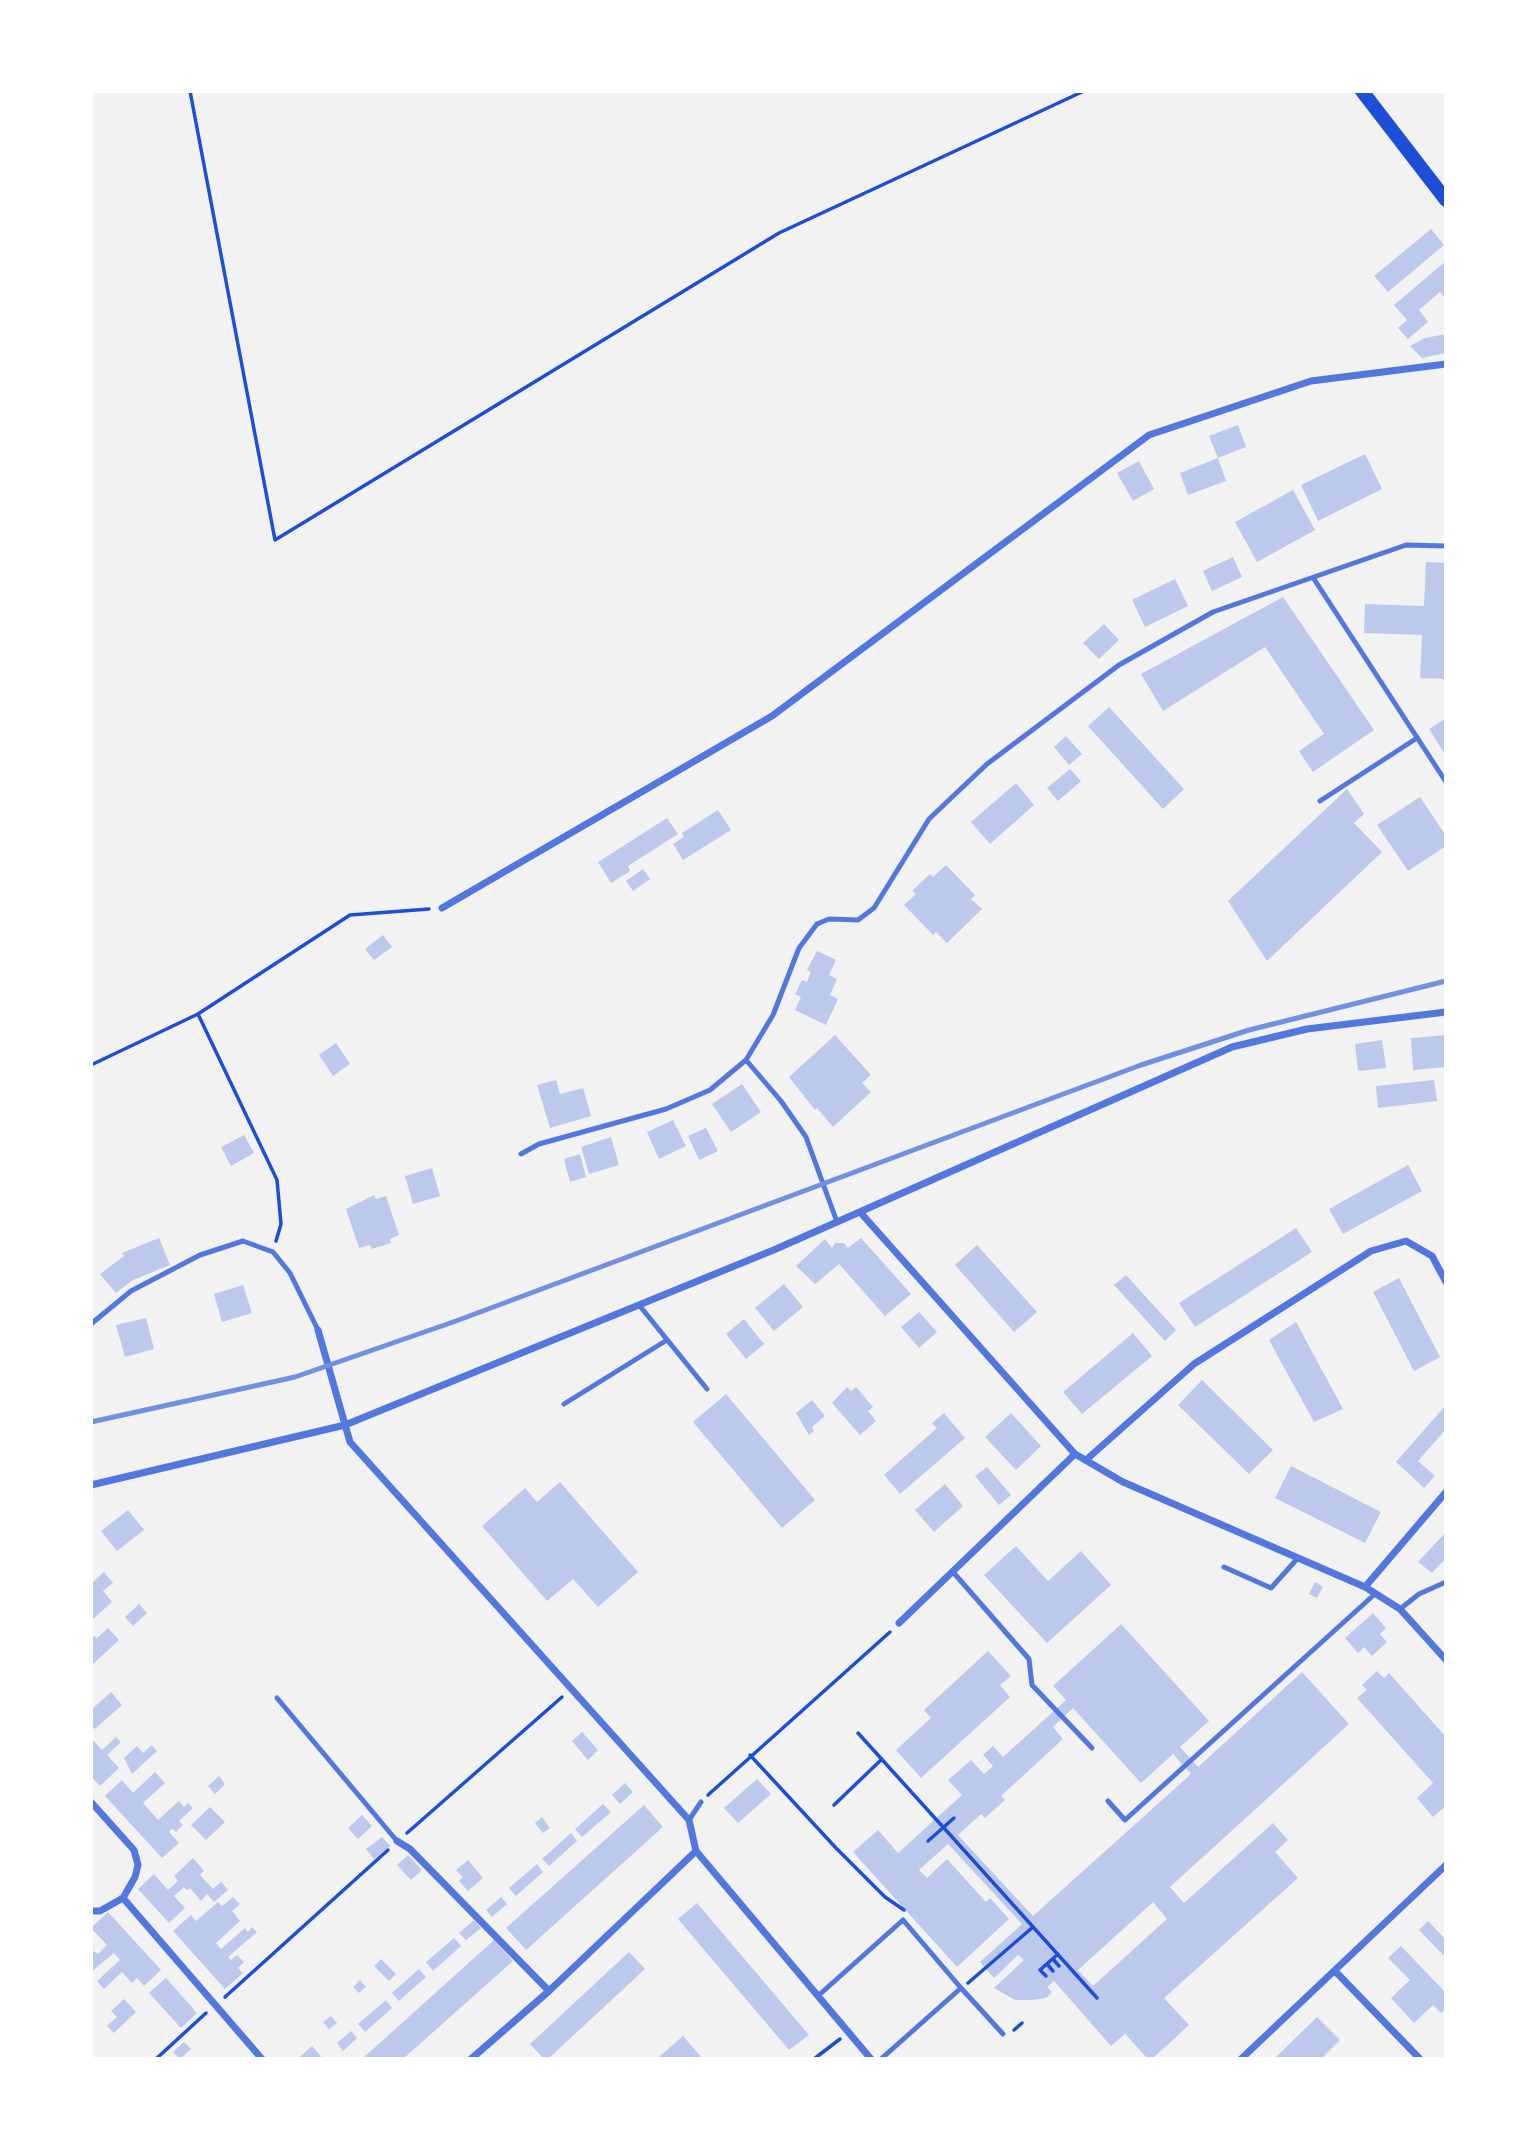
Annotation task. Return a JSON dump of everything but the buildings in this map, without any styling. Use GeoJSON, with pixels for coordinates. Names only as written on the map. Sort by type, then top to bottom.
{"type":"FeatureCollection","features":[{"type":"Feature","properties":{"kind":"main road"},"geometry":{"type":"LineString","coordinates":[[1362,91],[1446,200]]}},
{"type":"Feature","properties":{"kind":"street"},"geometry":{"type":"LineString","coordinates":[[442,908],[772,716],[1149,435],[1311,381],[1446,363]]}},
{"type":"Feature","properties":{"kind":"street"},"geometry":{"type":"LineString","coordinates":[[91,1485],[345,1425],[639,1306],[837,1222],[1232,1047],[1307,1029],[1446,1012]]}},
{"type":"Feature","properties":{"kind":"street"},"geometry":{"type":"LineString","coordinates":[[860,1212],[1075,1454],[1123,1482],[1376,1593],[1400,1609],[1446,1660]]}},
{"type":"Feature","properties":{"kind":"street"},"geometry":{"type":"LineString","coordinates":[[1086,1460],[1194,1364],[1371,1251],[1406,1241],[1432,1256],[1446,1282]]}},
{"type":"Feature","properties":{"kind":"street"},"geometry":{"type":"LineString","coordinates":[[318,1330],[350,1442],[689,1820],[696,1851],[871,2059]]}},
{"type":"Feature","properties":{"kind":"street"},"geometry":{"type":"LineString","coordinates":[[899,1623],[1075,1454]]}},
{"type":"Feature","properties":{"kind":"street"},"geometry":{"type":"LineString","coordinates":[[1364,1587],[1446,1492]]}},
{"type":"Feature","properties":{"kind":"street"},"geometry":{"type":"LineString","coordinates":[[91,1802],[134,1850],[138,1865],[123,1898],[100,1911],[91,1912]]}},
{"type":"Feature","properties":{"kind":"street"},"geometry":{"type":"LineString","coordinates":[[397,1841],[410,1849],[549,1991]]}},
{"type":"Feature","properties":{"kind":"street"},"geometry":{"type":"LineString","coordinates":[[471,2059],[549,1991],[696,1851]]}},
{"type":"Feature","properties":{"kind":"street"},"geometry":{"type":"LineString","coordinates":[[1241,2059],[1446,1865]]}},
{"type":"Feature","properties":{"kind":"street"},"geometry":{"type":"LineString","coordinates":[[123,1898],[262,2059]]}},
{"type":"Feature","properties":{"kind":"street"},"geometry":{"type":"LineString","coordinates":[[1335,1971],[1420,2059]]}},
{"type":"Feature","properties":{"kind":"lane"},"geometry":{"type":"LineString","coordinates":[[521,1154],[539,1144],[666,1109],[710,1090],[746,1059],[774,1015],[799,948],[817,924],[829,919],[858,919],[874,908],[929,819],[987,764],[1119,665],[1213,612],[1406,545],[1446,546]]}},
{"type":"Feature","properties":{"kind":"lane"},"geometry":{"type":"LineString","coordinates":[[1314,579],[1446,782]]}},
{"type":"Feature","properties":{"kind":"lane"},"geometry":{"type":"LineString","coordinates":[[1320,801],[1417,738]]}},
{"type":"Feature","properties":{"kind":"lane"},"geometry":{"type":"LineString","coordinates":[[746,1059],[793,1119],[816,1161],[837,1222]]}},
{"type":"Feature","properties":{"kind":"lane"},"geometry":{"type":"LineString","coordinates":[[91,1324],[131,1291],[200,1255],[243,1241],[273,1252],[290,1273],[318,1330]]}},
{"type":"Feature","properties":{"kind":"lane"},"geometry":{"type":"LineString","coordinates":[[639,1306],[707,1388]]}},
{"type":"Feature","properties":{"kind":"lane"},"geometry":{"type":"LineString","coordinates":[[564,1404],[667,1340]]}},
{"type":"Feature","properties":{"kind":"lane"},"geometry":{"type":"LineString","coordinates":[[1224,1567],[1271,1588],[1298,1558]]}},
{"type":"Feature","properties":{"kind":"lane"},"geometry":{"type":"LineString","coordinates":[[953,1572],[1029,1659],[1032,1685],[1092,1748]]}},
{"type":"Feature","properties":{"kind":"lane"},"geometry":{"type":"LineString","coordinates":[[1400,1609],[1419,1594],[1446,1582]]}},
{"type":"Feature","properties":{"kind":"lane"},"geometry":{"type":"LineString","coordinates":[[1108,1801],[1125,1820],[1376,1593]]}},
{"type":"Feature","properties":{"kind":"lane"},"geometry":{"type":"LineString","coordinates":[[277,1698],[397,1841]]}},
{"type":"Feature","properties":{"kind":"lane"},"geometry":{"type":"LineString","coordinates":[[689,1820],[701,1802]]}},
{"type":"Feature","properties":{"kind":"lane"},"geometry":{"type":"LineString","coordinates":[[819,1995],[903,1920],[1003,2034]]}},
{"type":"Feature","properties":{"kind":"lane"},"geometry":{"type":"LineString","coordinates":[[881,2059],[961,1988]]}},
{"type":"Feature","properties":{"kind":"path"},"geometry":{"type":"LineString","coordinates":[[190,91],[275,540],[779,233],[1084,91]]}},
{"type":"Feature","properties":{"kind":"path"},"geometry":{"type":"LineString","coordinates":[[91,1065],[198,1014],[350,915],[442,908]]}},
{"type":"Feature","properties":{"kind":"path"},"geometry":{"type":"LineString","coordinates":[[198,1014],[277,1180],[281,1224],[273,1252]]}},
{"type":"Feature","properties":{"kind":"path"},"geometry":{"type":"LineString","coordinates":[[701,1802],[899,1623]]}},
{"type":"Feature","properties":{"kind":"path"},"geometry":{"type":"LineString","coordinates":[[156,2059],[570,1689]]}},
{"type":"Feature","properties":{"kind":"path"},"geometry":{"type":"LineString","coordinates":[[858,1732],[1097,1998]]}},
{"type":"Feature","properties":{"kind":"path"},"geometry":{"type":"LineString","coordinates":[[750,1755],[885,1897],[909,1916]]}},
{"type":"Feature","properties":{"kind":"path"},"geometry":{"type":"LineString","coordinates":[[834,1805],[881,1759]]}},
{"type":"Feature","properties":{"kind":"path"},"geometry":{"type":"LineString","coordinates":[[928,1841],[954,1818]]}},
{"type":"Feature","properties":{"kind":"path"},"geometry":{"type":"LineString","coordinates":[[961,1988],[1033,1927]]}},
{"type":"Feature","properties":{"kind":"path"},"geometry":{"type":"LineString","coordinates":[[1045,1976],[1040,1970],[1058,1954]]}},
{"type":"Feature","properties":{"kind":"path"},"geometry":{"type":"LineString","coordinates":[[1052,1959],[1059,1966]]}},
{"type":"Feature","properties":{"kind":"path"},"geometry":{"type":"LineString","coordinates":[[1047,1964],[1053,1971]]}},
{"type":"Feature","properties":{"kind":"path"},"geometry":{"type":"LineString","coordinates":[[961,1972],[978,1992]]}},
{"type":"Feature","properties":{"kind":"path"},"geometry":{"type":"LineString","coordinates":[[1004,2021],[1013,2031],[1022,2023]]}},
{"type":"Feature","properties":{"kind":"path"},"geometry":{"type":"LineString","coordinates":[[814,2059],[849,2032]]}},
{"type":"Feature","properties":{"kind":"railway"},"geometry":{"type":"LineString","coordinates":[[91,1422],[295,1377],[456,1321],[1141,1065],[1249,1030],[1446,981]]}}]}
